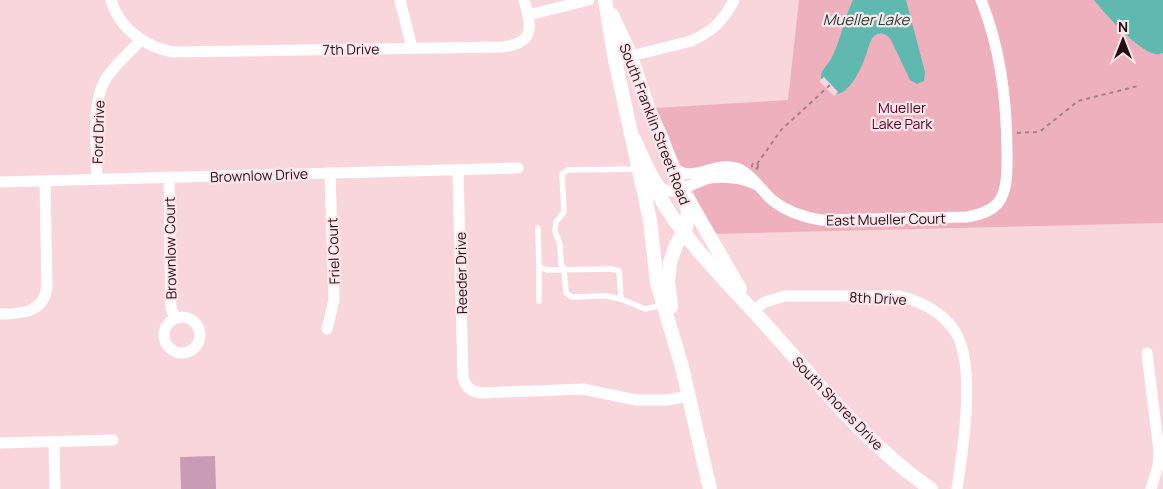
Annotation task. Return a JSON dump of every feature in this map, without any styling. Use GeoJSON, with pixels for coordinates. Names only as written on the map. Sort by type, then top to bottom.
{"type":"FeatureCollection","features":[{"type":"Feature","properties":{"kind":"street","name":"7th Drive"},"geometry":{"type":"LineString","coordinates":[[111,0],[121,22],[141,40],[158,49],[173,52],[496,48],[519,44],[526,37],[530,27],[528,15]]}},
{"type":"Feature","properties":{"kind":"street"},"geometry":{"type":"LineString","coordinates":[[400,0],[412,48]]}},
{"type":"Feature","properties":{"kind":"street"},"geometry":{"type":"LineString","coordinates":[[524,0],[528,15],[588,0]]}},
{"type":"Feature","properties":{"kind":"street","name":"South Franklin Street Road"},"geometry":{"type":"LineString","coordinates":[[605,0],[631,56],[648,108],[674,168],[689,216],[686,228],[673,252],[668,281],[671,312],[682,367],[710,489]]}},
{"type":"Feature","properties":{"kind":"street","name":"South Franklin Street Road"},"geometry":{"type":"LineString","coordinates":[[605,0],[628,124],[650,220],[655,269],[663,305],[682,367]]}},
{"type":"Feature","properties":{"kind":"street"},"geometry":{"type":"LineString","coordinates":[[615,60],[691,41],[702,36],[720,23],[734,0]]}},
{"type":"Feature","properties":{"kind":"street"},"geometry":{"type":"LineString","coordinates":[[981,0],[995,42],[1005,99],[1007,133]]}},
{"type":"Feature","properties":{"kind":"street","name":"Ford Drive"},"geometry":{"type":"LineString","coordinates":[[98,179],[97,107],[99,95],[109,75],[141,40]]}},
{"type":"Feature","properties":{"kind":"street"},"geometry":{"type":"LineString","coordinates":[[628,124],[659,185],[670,192],[681,188]]}},
{"type":"Feature","properties":{"kind":"street","name":"South Shores Drive"},"geometry":{"type":"LineString","coordinates":[[628,124],[652,184],[683,234],[836,404],[884,451],[931,489]]}},
{"type":"Feature","properties":{"kind":"street","name":"East Mueller Court"},"geometry":{"type":"LineString","coordinates":[[674,168],[681,173],[690,175],[715,167],[733,167],[744,171],[772,200],[790,211],[813,219],[830,221],[967,217],[981,214],[994,207],[1002,196],[1005,182],[1007,133]]}},
{"type":"Feature","properties":{"kind":"street","name":"Brownlow Drive"},"geometry":{"type":"LineString","coordinates":[[0,182],[518,168]]}},
{"type":"Feature","properties":{"kind":"street","name":"Reeder Drive"},"geometry":{"type":"LineString","coordinates":[[458,170],[464,377],[468,388],[476,393],[583,389],[636,400],[666,400],[689,396]]}},
{"type":"Feature","properties":{"kind":"street","name":"Friel Court"},"geometry":{"type":"LineString","coordinates":[[327,329],[334,300],[330,173]]}},
{"type":"Feature","properties":{"kind":"street","name":"Brownlow Court"},"geometry":{"type":"LineString","coordinates":[[169,177],[171,308],[175,318]]}},
{"type":"Feature","properties":{"kind":"street","name":"East Mueller Court"},"geometry":{"type":"LineString","coordinates":[[681,188],[702,179],[715,177],[737,179],[757,185]]}},
{"type":"Feature","properties":{"kind":"street"},"geometry":{"type":"LineString","coordinates":[[0,314],[13,314],[30,310],[41,304],[44,300],[47,287],[45,181]]}},
{"type":"Feature","properties":{"kind":"street","name":"South Shores Drive"},"geometry":{"type":"LineString","coordinates":[[681,188],[753,311]]}},
{"type":"Feature","properties":{"kind":"street"},"geometry":{"type":"LineString","coordinates":[[673,252],[685,246],[698,252]]}},
{"type":"Feature","properties":{"kind":"street","name":"8th Drive"},"geometry":{"type":"LineString","coordinates":[[753,311],[765,302],[785,296],[900,296],[917,300],[946,320],[956,334],[966,366],[964,433],[957,489]]}},
{"type":"Feature","properties":{"kind":"street"},"geometry":{"type":"LineString","coordinates":[[1147,352],[1159,451],[1158,466],[1151,489]]}},
{"type":"Feature","properties":{"kind":"street"},"geometry":{"type":"LineString","coordinates":[[0,443],[113,440]]}},
{"type":"Feature","properties":{"kind":"street"},"geometry":{"type":"LineString","coordinates":[[54,442],[55,489]]}},
{"type":"Feature","properties":{"kind":"lane"},"geometry":{"type":"LineString","coordinates":[[638,169],[568,170],[562,174],[564,212],[556,222],[555,231],[560,244],[566,294],[572,297],[606,296],[621,299],[645,309],[663,305]]}},
{"type":"Feature","properties":{"kind":"lane"},"geometry":{"type":"LineString","coordinates":[[538,228],[539,301]]}},
{"type":"Feature","properties":{"kind":"lane"},"geometry":{"type":"LineString","coordinates":[[539,267],[548,270],[612,268],[619,271],[621,299]]}},
{"type":"Feature","properties":{"kind":"path"},"geometry":{"type":"LineString","coordinates":[[757,164],[782,130],[830,85]]}},
{"type":"Feature","properties":{"kind":"path"},"geometry":{"type":"LineString","coordinates":[[1007,133],[1042,130],[1078,101],[1138,86]]}},
{"type":"Feature","properties":{"kind":"green space","name":"Mueller Lake Park"},"geometry":{"type":"Polygon","coordinates":[[[799,0],[1094,0],[1131,39],[1148,51],[1155,54],[1163,54],[1163,223],[713,234],[654,108],[788,100],[799,0]]]}},
{"type":"Feature","properties":{"kind":"water","name":"Mueller Lake"},"geometry":{"type":"Polygon","coordinates":[[[853,0],[906,0],[925,72],[924,81],[917,84],[910,80],[891,40],[888,36],[881,33],[876,34],[873,38],[858,73],[846,90],[836,94],[821,79],[823,71],[834,52],[853,0]]]}},
{"type":"Feature","properties":{"kind":"water"},"geometry":{"type":"Polygon","coordinates":[[[1094,0],[1163,0],[1163,53],[1155,54],[1140,46],[1122,31],[1094,0]]]}},
{"type":"Feature","properties":{"kind":"pier"},"geometry":{"type":"Polygon","coordinates":[[[824,77],[838,92],[834,96],[819,81],[824,77]]]}},
{"type":"Feature","properties":{"kind":"building"},"geometry":{"type":"Polygon","coordinates":[[[215,456],[216,489],[181,489],[180,457],[215,456]]]}}]}
